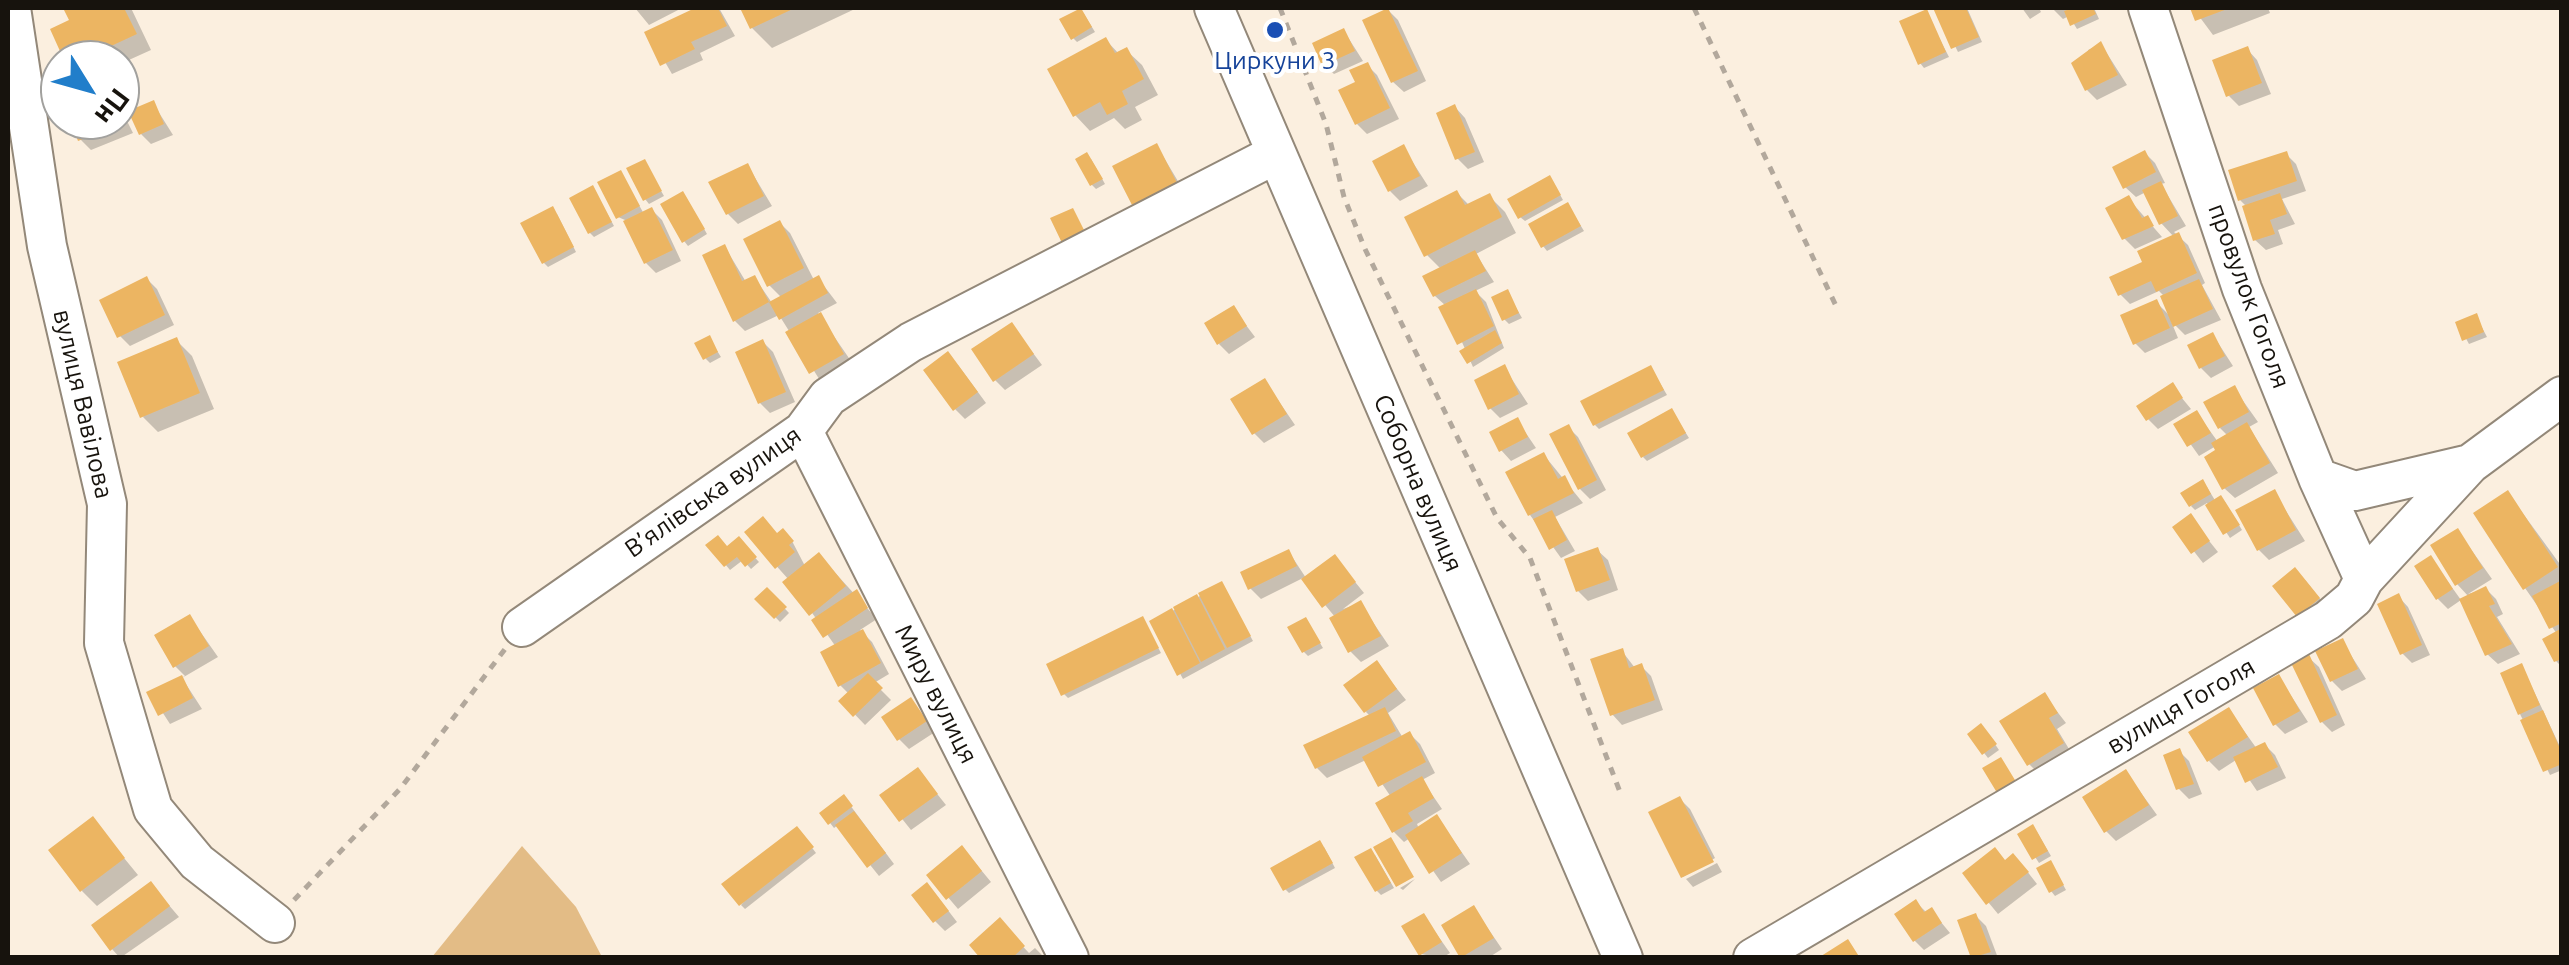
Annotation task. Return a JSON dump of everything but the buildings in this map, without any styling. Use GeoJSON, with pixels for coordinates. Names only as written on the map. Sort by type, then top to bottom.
{"type":"FeatureCollection","features":[{"type":"Feature","properties":{"kind":"street","name":"вулиця Вавілова"},"geometry":{"type":"LineString","coordinates":[[12,8],[46,246],[108,504],[104,644],[152,808],[197,862],[274,923]]}},
{"type":"Feature","properties":{"kind":"street","name":"Соборна вулиця"},"geometry":{"type":"LineString","coordinates":[[1214,8],[1623,958]]}},
{"type":"Feature","properties":{"kind":"street","name":"провулок Гоголя"},"geometry":{"type":"LineString","coordinates":[[2148,8],[2242,289],[2318,478],[2364,579]]}},
{"type":"Feature","properties":{"kind":"street","name":"В’ялівська вулиця"},"geometry":{"type":"LineString","coordinates":[[522,627],[803,432],[828,396],[910,342],[1276,154]]}},
{"type":"Feature","properties":{"kind":"street","name":"вулиця Гоголя"},"geometry":{"type":"LineString","coordinates":[[1753,958],[2328,620],[2354,598],[2364,579],[2470,464],[2562,396]]}},
{"type":"Feature","properties":{"kind":"street","name":"Миру вулиця"},"geometry":{"type":"LineString","coordinates":[[803,432],[1069,958]]}},
{"type":"Feature","properties":{"kind":"street"},"geometry":{"type":"LineString","coordinates":[[2318,478],[2355,491],[2470,464]]}},
{"type":"Feature","properties":{"kind":"path"},"geometry":{"type":"LineString","coordinates":[[1280,8],[1326,124],[1344,197],[1365,249],[1496,518],[1530,558],[1620,792]]}},
{"type":"Feature","properties":{"kind":"path"},"geometry":{"type":"LineString","coordinates":[[1694,8],[1838,310]]}},
{"type":"Feature","properties":{"kind":"path"},"geometry":{"type":"LineString","coordinates":[[274,923],[400,789],[522,627]]}},
{"type":"Feature","properties":{"kind":"shaded area"},"geometry":{"type":"Polygon","coordinates":[[[522,846],[576,907],[602,957],[432,957],[522,846]]]}},
{"type":"Feature","properties":{"kind":"place","name":"Циркуни 3"},"geometry":{"type":"Point","coordinates":[1275,30]}}]}
